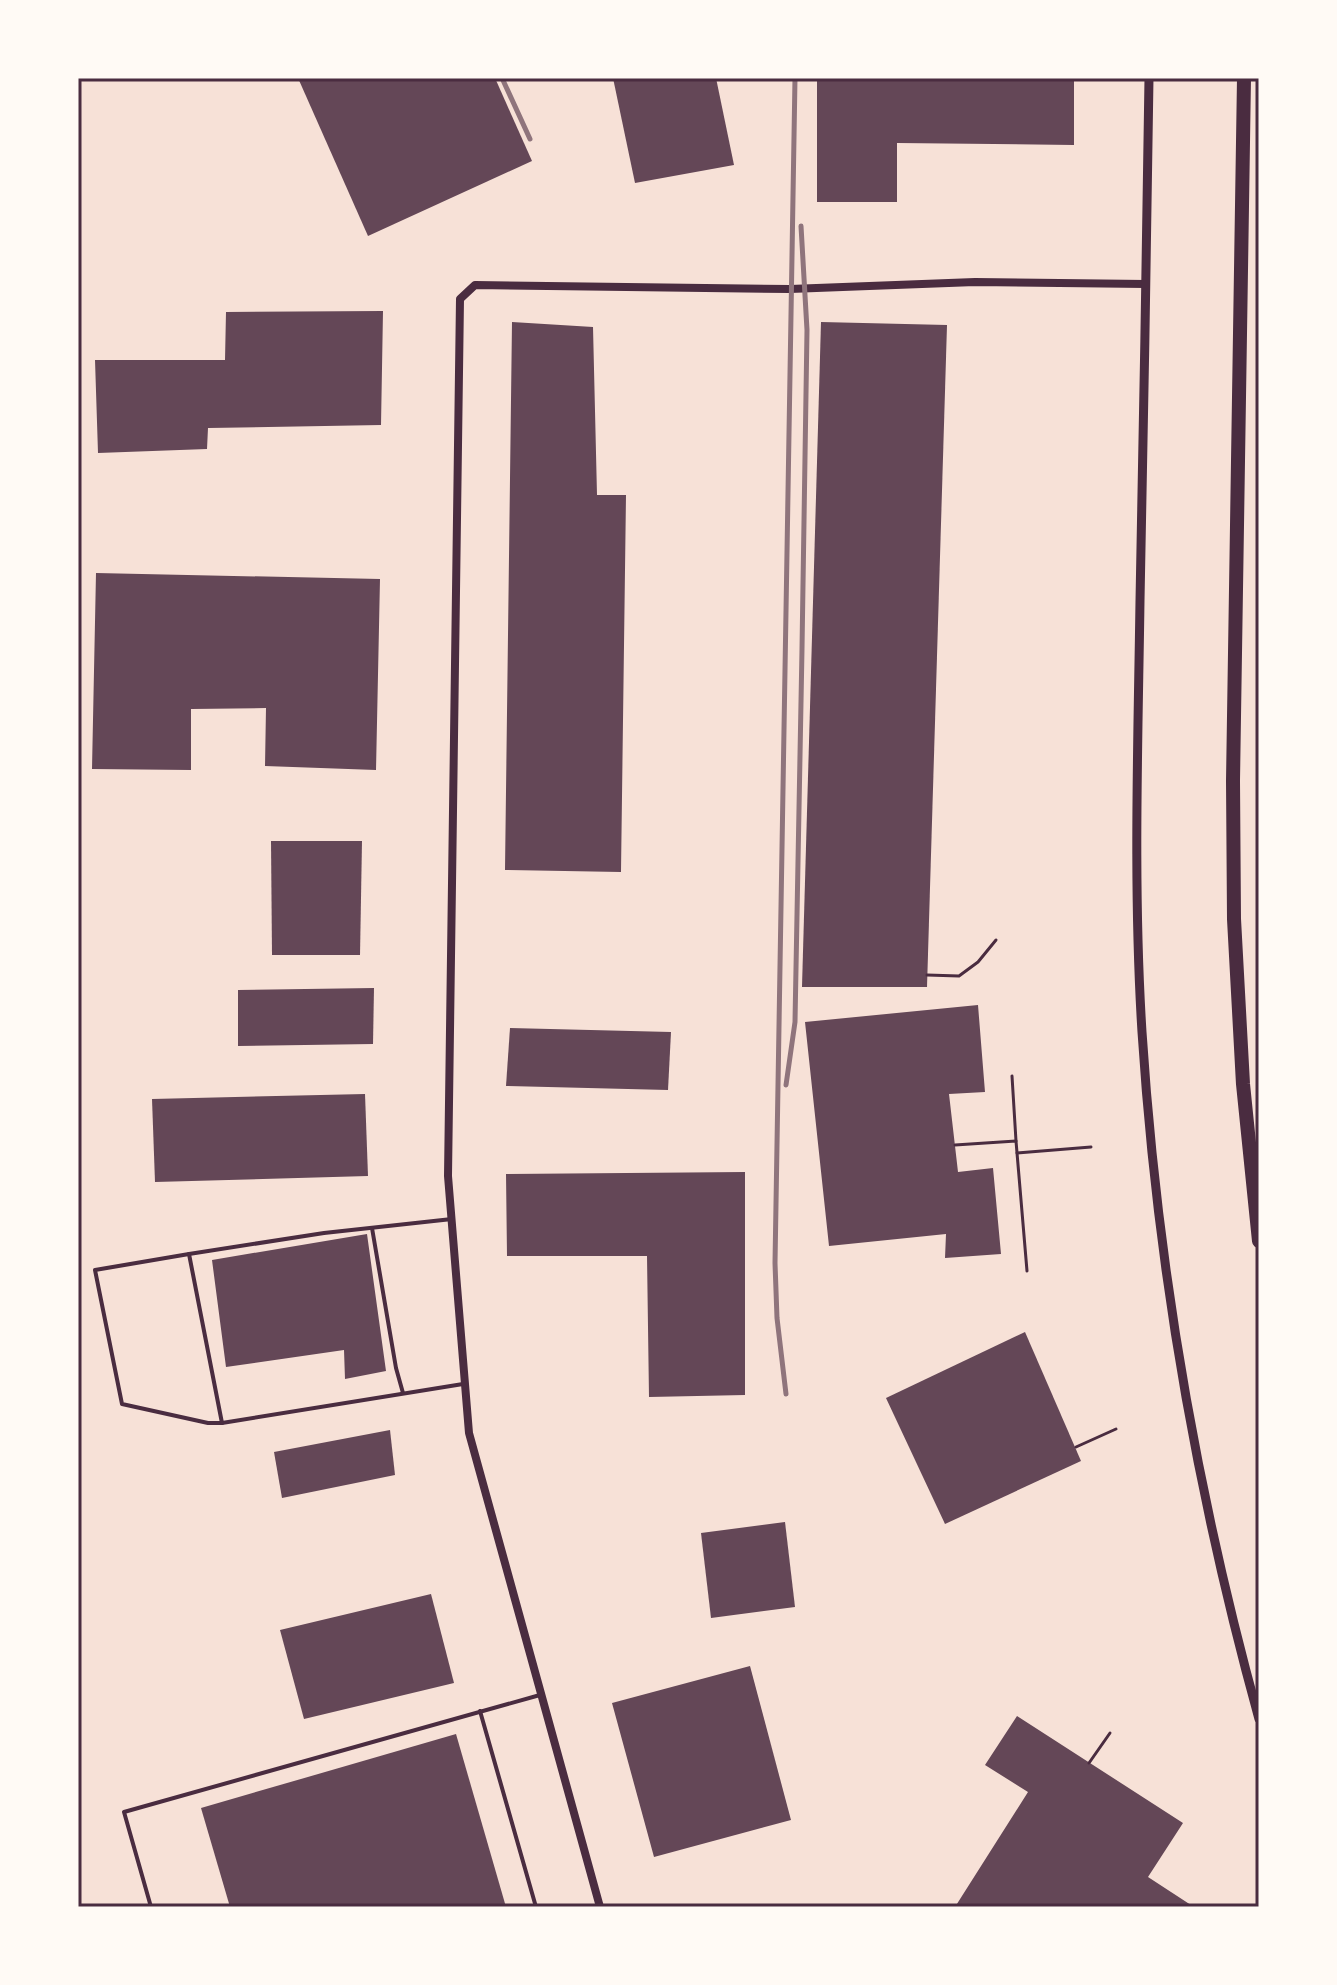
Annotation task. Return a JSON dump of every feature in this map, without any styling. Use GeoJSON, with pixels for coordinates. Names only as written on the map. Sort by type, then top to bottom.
{"type":"FeatureCollection","features":[{"type":"Feature","properties":{"kind":"highway"},"geometry":{"type":"LineString","coordinates":[[1244,78],[1233,781],[1234,919],[1243,1084],[1259,1241]]}},
{"type":"Feature","properties":{"kind":"street"},"geometry":{"type":"LineString","coordinates":[[1149,78],[1138,821],[1144,1057],[1160,1213],[1188,1403],[1219,1557],[1259,1719]]}},
{"type":"Feature","properties":{"kind":"street"},"geometry":{"type":"LineString","coordinates":[[600,1907],[469,1433],[448,1176],[460,299],[475,285],[790,289],[975,282],[1146,284]]}},
{"type":"Feature","properties":{"kind":"lane"},"geometry":{"type":"LineString","coordinates":[[452,1219],[189,1254],[95,1270],[122,1404],[208,1423],[222,1423],[465,1383]]}},
{"type":"Feature","properties":{"kind":"lane"},"geometry":{"type":"LineString","coordinates":[[372,1228],[403,1393]]}},
{"type":"Feature","properties":{"kind":"lane"},"geometry":{"type":"LineString","coordinates":[[189,1254],[222,1423]]}},
{"type":"Feature","properties":{"kind":"lane"},"geometry":{"type":"LineString","coordinates":[[151,1907],[124,1812],[542,1694]]}},
{"type":"Feature","properties":{"kind":"lane"},"geometry":{"type":"LineString","coordinates":[[480,1711],[536,1907]]}},
{"type":"Feature","properties":{"kind":"path"},"geometry":{"type":"LineString","coordinates":[[927,975],[959,976],[978,962],[996,940]]}},
{"type":"Feature","properties":{"kind":"path"},"geometry":{"type":"LineString","coordinates":[[1012,1076],[1027,1271]]}},
{"type":"Feature","properties":{"kind":"path"},"geometry":{"type":"LineString","coordinates":[[955,1145],[1016,1141]]}},
{"type":"Feature","properties":{"kind":"path"},"geometry":{"type":"LineString","coordinates":[[1017,1153],[1091,1147]]}},
{"type":"Feature","properties":{"kind":"path"},"geometry":{"type":"LineString","coordinates":[[1076,1447],[1116,1429]]}},
{"type":"Feature","properties":{"kind":"path"},"geometry":{"type":"LineString","coordinates":[[1089,1763],[1110,1733]]}},
{"type":"Feature","properties":{"kind":"building"},"geometry":{"type":"Polygon","coordinates":[[[298,78],[495,78],[532,161],[368,236],[298,78]]]}},
{"type":"Feature","properties":{"kind":"building"},"geometry":{"type":"Polygon","coordinates":[[[613,78],[716,78],[734,165],[635,183],[613,78]]]}},
{"type":"Feature","properties":{"kind":"building"},"geometry":{"type":"Polygon","coordinates":[[[817,78],[1074,78],[1074,145],[897,143],[897,202],[817,202],[817,78]]]}},
{"type":"Feature","properties":{"kind":"building"},"geometry":{"type":"Polygon","coordinates":[[[383,311],[381,425],[208,428],[207,449],[98,453],[95,360],[225,360],[226,312],[383,311]]]}},
{"type":"Feature","properties":{"kind":"building"},"geometry":{"type":"Polygon","coordinates":[[[512,322],[593,327],[597,495],[626,495],[621,872],[505,870],[512,322]]]}},
{"type":"Feature","properties":{"kind":"building"},"geometry":{"type":"Polygon","coordinates":[[[821,322],[947,325],[927,987],[802,987],[821,322]]]}},
{"type":"Feature","properties":{"kind":"building"},"geometry":{"type":"Polygon","coordinates":[[[96,573],[380,579],[376,770],[265,766],[266,708],[191,709],[191,770],[92,769],[96,573]]]}},
{"type":"Feature","properties":{"kind":"building"},"geometry":{"type":"Polygon","coordinates":[[[271,841],[362,841],[360,955],[272,955],[271,841]]]}},
{"type":"Feature","properties":{"kind":"building"},"geometry":{"type":"Polygon","coordinates":[[[374,988],[373,1044],[238,1046],[238,990],[374,988]]]}},
{"type":"Feature","properties":{"kind":"building"},"geometry":{"type":"Polygon","coordinates":[[[978,1005],[985,1092],[949,1094],[958,1172],[993,1168],[1001,1254],[945,1258],[946,1234],[829,1246],[805,1022],[978,1005]]]}},
{"type":"Feature","properties":{"kind":"building"},"geometry":{"type":"Polygon","coordinates":[[[510,1028],[671,1032],[668,1090],[506,1086],[510,1028]]]}},
{"type":"Feature","properties":{"kind":"building"},"geometry":{"type":"Polygon","coordinates":[[[365,1094],[368,1176],[155,1182],[152,1099],[365,1094]]]}},
{"type":"Feature","properties":{"kind":"building"},"geometry":{"type":"Polygon","coordinates":[[[745,1172],[745,1395],[649,1397],[647,1256],[507,1256],[506,1174],[745,1172]]]}},
{"type":"Feature","properties":{"kind":"building"},"geometry":{"type":"Polygon","coordinates":[[[367,1234],[386,1371],[345,1379],[344,1350],[226,1367],[212,1260],[367,1234]]]}},
{"type":"Feature","properties":{"kind":"building"},"geometry":{"type":"Polygon","coordinates":[[[1025,1332],[1081,1461],[945,1524],[886,1398],[1025,1332]]]}},
{"type":"Feature","properties":{"kind":"building"},"geometry":{"type":"Polygon","coordinates":[[[390,1430],[395,1475],[282,1498],[274,1452],[390,1430]]]}},
{"type":"Feature","properties":{"kind":"building"},"geometry":{"type":"Polygon","coordinates":[[[785,1522],[795,1607],[711,1618],[701,1533],[785,1522]]]}},
{"type":"Feature","properties":{"kind":"building"},"geometry":{"type":"Polygon","coordinates":[[[431,1594],[454,1683],[304,1719],[280,1630],[431,1594]]]}},
{"type":"Feature","properties":{"kind":"building"},"geometry":{"type":"Polygon","coordinates":[[[750,1666],[791,1820],[654,1857],[612,1703],[750,1666]]]}},
{"type":"Feature","properties":{"kind":"building"},"geometry":{"type":"Polygon","coordinates":[[[1017,1716],[1183,1823],[1148,1877],[1194,1907],[955,1907],[1028,1792],[985,1765],[1017,1716]]]}},
{"type":"Feature","properties":{"kind":"building"},"geometry":{"type":"Polygon","coordinates":[[[456,1734],[506,1907],[230,1907],[201,1808],[456,1734]]]}},
{"type":"Feature","properties":{"kind":"railway"},"geometry":{"type":"LineString","coordinates":[[502,78],[530,139]]}},
{"type":"Feature","properties":{"kind":"railway"},"geometry":{"type":"LineString","coordinates":[[786,1394],[777,1318],[775,1263],[795,78]]}},
{"type":"Feature","properties":{"kind":"railway"},"geometry":{"type":"LineString","coordinates":[[786,1085],[795,1022],[802,649],[807,330],[801,226]]}}]}
